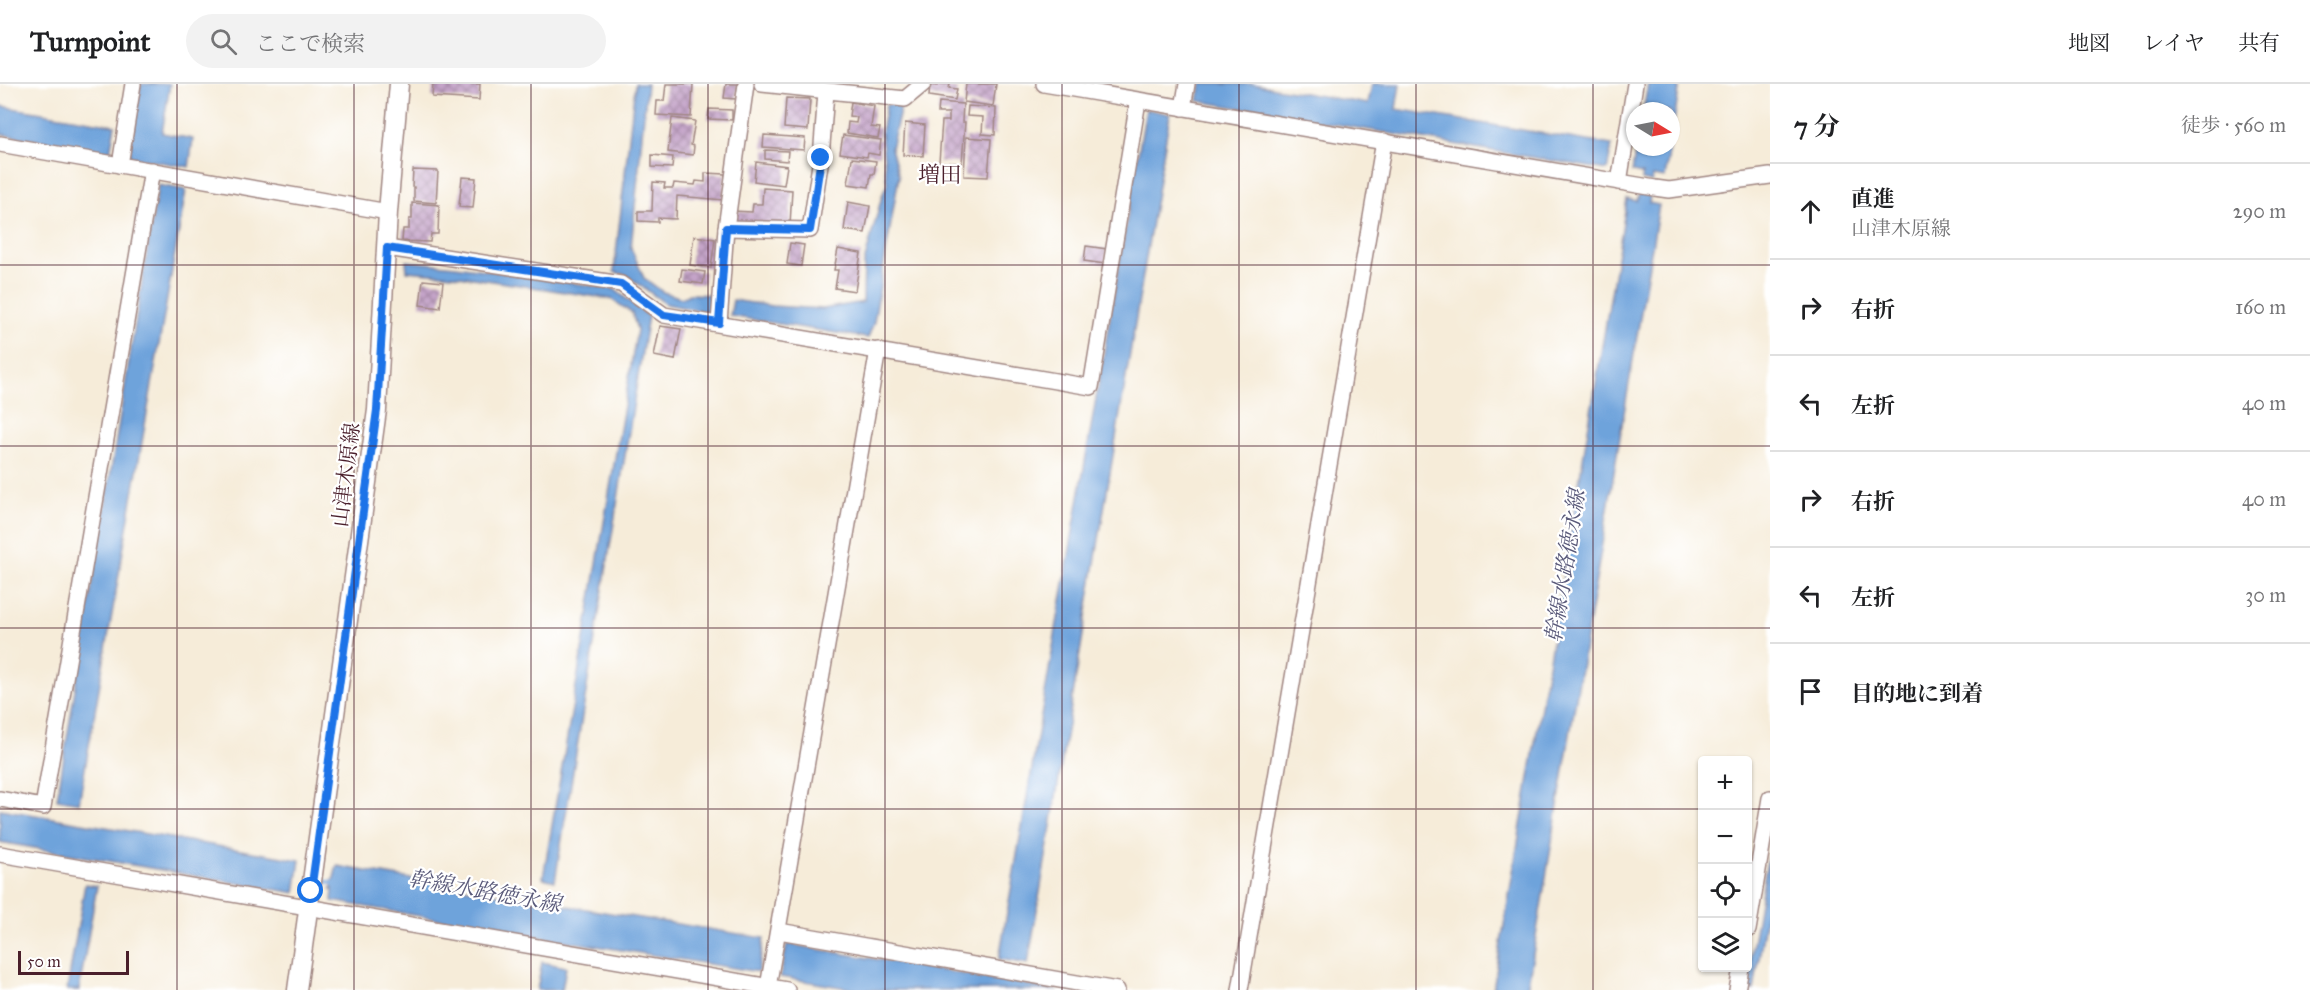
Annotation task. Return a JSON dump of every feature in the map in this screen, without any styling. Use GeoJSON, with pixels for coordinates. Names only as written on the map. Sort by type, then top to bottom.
{"type":"FeatureCollection","features":[{"type":"Feature","properties":{"kind":"street"},"geometry":{"type":"LineString","coordinates":[[120,165],[133,84]]}},
{"type":"Feature","properties":{"kind":"street","name":"山津木原線"},"geometry":{"type":"LineString","coordinates":[[297,990],[377,410],[388,212],[399,84]]}},
{"type":"Feature","properties":{"kind":"street"},"geometry":{"type":"LineString","coordinates":[[719,323],[726,228],[746,84]]}},
{"type":"Feature","properties":{"kind":"street"},"geometry":{"type":"LineString","coordinates":[[762,84],[905,99],[923,84]]}},
{"type":"Feature","properties":{"kind":"street"},"geometry":{"type":"LineString","coordinates":[[1044,84],[1669,190],[1770,176]]}},
{"type":"Feature","properties":{"kind":"street"},"geometry":{"type":"LineString","coordinates":[[1183,108],[1187,84]]}},
{"type":"Feature","properties":{"kind":"street"},"geometry":{"type":"LineString","coordinates":[[1619,182],[1635,84]]}},
{"type":"Feature","properties":{"kind":"street"},"geometry":{"type":"LineString","coordinates":[[726,228],[810,230],[821,158],[826,92]]}},
{"type":"Feature","properties":{"kind":"street"},"geometry":{"type":"LineString","coordinates":[[387,248],[621,284],[664,315],[1091,387],[1138,101]]}},
{"type":"Feature","properties":{"kind":"street"},"geometry":{"type":"LineString","coordinates":[[1240,990],[1384,141]]}},
{"type":"Feature","properties":{"kind":"street"},"geometry":{"type":"LineString","coordinates":[[0,144],[388,212]]}},
{"type":"Feature","properties":{"kind":"street"},"geometry":{"type":"LineString","coordinates":[[0,799],[43,807],[152,170]]}},
{"type":"Feature","properties":{"kind":"street"},"geometry":{"type":"LineString","coordinates":[[779,989],[772,969],[878,350]]}},
{"type":"Feature","properties":{"kind":"street"},"geometry":{"type":"LineString","coordinates":[[1750,918],[1770,798]]}},
{"type":"Feature","properties":{"kind":"street"},"geometry":{"type":"LineString","coordinates":[[0,854],[310,899],[779,989]]}},
{"type":"Feature","properties":{"kind":"street"},"geometry":{"type":"LineString","coordinates":[[779,931],[1117,990]]}},
{"type":"Feature","properties":{"kind":"street"},"geometry":{"type":"LineString","coordinates":[[1737,990],[1740,972]]}},
{"type":"Feature","properties":{"kind":"water"},"geometry":{"type":"Polygon","coordinates":[[[141,84],[170,84],[162,133],[193,139],[189,167],[129,157],[141,84]]]}},
{"type":"Feature","properties":{"kind":"water"},"geometry":{"type":"Polygon","coordinates":[[[635,84],[647,84],[631,248],[644,278],[663,292],[682,298],[689,294],[714,295],[711,313],[666,304],[626,275],[614,272],[635,84]]]}},
{"type":"Feature","properties":{"kind":"water"},"geometry":{"type":"Polygon","coordinates":[[[1201,84],[1252,84],[1368,104],[1372,84],[1400,84],[1396,109],[1612,145],[1607,170],[1198,101],[1201,84]]]}},
{"type":"Feature","properties":{"kind":"water"},"geometry":{"type":"Polygon","coordinates":[[[1648,84],[1680,84],[1677,102],[1645,102],[1648,84]]]}},
{"type":"Feature","properties":{"kind":"water"},"geometry":{"type":"Polygon","coordinates":[[[902,103],[891,148],[899,176],[874,322],[868,338],[730,316],[733,300],[772,306],[823,309],[863,302],[864,263],[887,184],[881,133],[886,105],[902,103]]]}},
{"type":"Feature","properties":{"kind":"water"},"geometry":{"type":"Polygon","coordinates":[[[0,106],[115,125],[110,153],[0,134],[0,106]]]}},
{"type":"Feature","properties":{"kind":"water"},"geometry":{"type":"Polygon","coordinates":[[[1146,109],[1170,114],[1028,964],[999,959],[1146,109]]]}},
{"type":"Feature","properties":{"kind":"water"},"geometry":{"type":"Polygon","coordinates":[[[1635,156],[1669,156],[1665,178],[1653,176],[1652,182],[1642,180],[1642,174],[1632,172],[1635,156]]]}},
{"type":"Feature","properties":{"kind":"water"},"geometry":{"type":"Polygon","coordinates":[[[158,185],[186,190],[79,803],[57,799],[158,185]]]}},
{"type":"Feature","properties":{"kind":"water"},"geometry":{"type":"Polygon","coordinates":[[[1639,194],[1650,196],[1649,203],[1659,205],[1527,990],[1493,990],[1627,199],[1637,201],[1639,194]]]}},
{"type":"Feature","properties":{"kind":"water"},"geometry":{"type":"Polygon","coordinates":[[[406,261],[614,289],[648,316],[555,881],[543,878],[637,330],[632,313],[611,299],[453,275],[407,271],[406,261]]]}},
{"type":"Feature","properties":{"kind":"water"},"geometry":{"type":"Polygon","coordinates":[[[0,809],[300,860],[295,893],[0,842],[0,809]]]}},
{"type":"Feature","properties":{"kind":"water"},"geometry":{"type":"Polygon","coordinates":[[[1770,844],[1770,891],[1754,990],[1745,990],[1748,972],[1752,972],[1752,949],[1770,844]]]}},
{"type":"Feature","properties":{"kind":"water"},"geometry":{"type":"Polygon","coordinates":[[[337,866],[764,938],[758,972],[332,901],[333,889],[331,889],[337,866]]]}},
{"type":"Feature","properties":{"kind":"water"},"geometry":{"type":"Polygon","coordinates":[[[85,884],[97,886],[79,990],[67,990],[85,884]]]}},
{"type":"Feature","properties":{"kind":"water"},"geometry":{"type":"Polygon","coordinates":[[[787,944],[1057,990],[858,990],[780,977],[787,944]]]}},
{"type":"Feature","properties":{"kind":"water"},"geometry":{"type":"Polygon","coordinates":[[[542,962],[566,967],[562,990],[537,990],[542,962]]]}},
{"type":"Feature","properties":{"kind":"building"},"geometry":{"type":"Polygon","coordinates":[[[433,84],[480,84],[479,100],[432,97],[433,84]]]}},
{"type":"Feature","properties":{"kind":"building"},"geometry":{"type":"Polygon","coordinates":[[[666,84],[693,84],[691,117],[656,115],[657,101],[664,101],[666,84]]]}},
{"type":"Feature","properties":{"kind":"building"},"geometry":{"type":"Polygon","coordinates":[[[726,84],[738,84],[736,99],[724,98],[726,84]]]}},
{"type":"Feature","properties":{"kind":"building"},"geometry":{"type":"Polygon","coordinates":[[[938,84],[950,84],[949,88],[957,89],[955,100],[929,96],[930,85],[938,86],[938,84]]]}},
{"type":"Feature","properties":{"kind":"building"},"geometry":{"type":"Polygon","coordinates":[[[966,84],[996,84],[993,106],[964,102],[966,84]]]}},
{"type":"Feature","properties":{"kind":"building"},"geometry":{"type":"Polygon","coordinates":[[[786,98],[810,99],[808,130],[784,128],[786,98]]]}},
{"type":"Feature","properties":{"kind":"building"},"geometry":{"type":"Polygon","coordinates":[[[851,102],[874,106],[871,127],[880,128],[878,138],[847,133],[848,122],[856,123],[857,117],[849,116],[851,102]]]}},
{"type":"Feature","properties":{"kind":"building"},"geometry":{"type":"Polygon","coordinates":[[[939,102],[963,104],[962,122],[965,122],[962,163],[939,162],[942,121],[949,121],[949,113],[938,113],[939,102]]]}},
{"type":"Feature","properties":{"kind":"building"},"geometry":{"type":"Polygon","coordinates":[[[968,106],[996,108],[995,135],[982,134],[983,117],[967,116],[968,106]]]}},
{"type":"Feature","properties":{"kind":"building"},"geometry":{"type":"Polygon","coordinates":[[[709,109],[732,110],[732,120],[708,119],[709,109]]]}},
{"type":"Feature","properties":{"kind":"building"},"geometry":{"type":"Polygon","coordinates":[[[672,118],[695,121],[691,145],[694,146],[693,155],[668,152],[672,118]]]}},
{"type":"Feature","properties":{"kind":"building"},"geometry":{"type":"Polygon","coordinates":[[[905,123],[925,125],[923,156],[903,155],[905,123]]]}},
{"type":"Feature","properties":{"kind":"building"},"geometry":{"type":"Polygon","coordinates":[[[764,135],[805,138],[804,150],[763,147],[764,135]]]}},
{"type":"Feature","properties":{"kind":"building"},"geometry":{"type":"Polygon","coordinates":[[[843,135],[881,140],[879,155],[868,153],[867,157],[840,153],[843,135]]]}},
{"type":"Feature","properties":{"kind":"building"},"geometry":{"type":"Polygon","coordinates":[[[966,137],[991,139],[988,177],[964,176],[966,137]]]}},
{"type":"Feature","properties":{"kind":"building"},"geometry":{"type":"Polygon","coordinates":[[[765,150],[788,151],[787,161],[765,159],[765,150]]]}},
{"type":"Feature","properties":{"kind":"building"},"geometry":{"type":"Polygon","coordinates":[[[652,155],[673,157],[672,168],[652,167],[652,155]]]}},
{"type":"Feature","properties":{"kind":"building"},"geometry":{"type":"Polygon","coordinates":[[[852,158],[876,161],[869,187],[848,184],[852,158]]]}},
{"type":"Feature","properties":{"kind":"building"},"geometry":{"type":"Polygon","coordinates":[[[756,162],[787,166],[784,185],[754,181],[756,162]]]}},
{"type":"Feature","properties":{"kind":"building"},"geometry":{"type":"Polygon","coordinates":[[[413,170],[438,171],[436,203],[414,201],[413,170]]]}},
{"type":"Feature","properties":{"kind":"building"},"geometry":{"type":"Polygon","coordinates":[[[705,173],[725,174],[724,200],[677,196],[676,219],[658,218],[658,222],[638,221],[638,211],[652,211],[653,182],[665,183],[664,188],[673,188],[674,183],[695,185],[696,181],[705,182],[705,173]]]}},
{"type":"Feature","properties":{"kind":"building"},"geometry":{"type":"Polygon","coordinates":[[[462,177],[476,178],[473,208],[459,207],[462,177]]]}},
{"type":"Feature","properties":{"kind":"building"},"geometry":{"type":"Polygon","coordinates":[[[763,188],[792,190],[790,225],[731,221],[732,211],[752,212],[753,204],[762,204],[763,188]]]}},
{"type":"Feature","properties":{"kind":"building"},"geometry":{"type":"Polygon","coordinates":[[[848,202],[870,206],[865,233],[844,230],[848,202]]]}},
{"type":"Feature","properties":{"kind":"building"},"geometry":{"type":"Polygon","coordinates":[[[412,203],[439,205],[438,234],[431,234],[430,242],[402,241],[403,229],[409,229],[409,219],[412,219],[412,203]]]}},
{"type":"Feature","properties":{"kind":"building"},"geometry":{"type":"Polygon","coordinates":[[[694,236],[715,239],[711,268],[690,265],[694,236]]]}},
{"type":"Feature","properties":{"kind":"building"},"geometry":{"type":"Polygon","coordinates":[[[790,243],[804,245],[801,266],[787,264],[790,243]]]}},
{"type":"Feature","properties":{"kind":"building"},"geometry":{"type":"Polygon","coordinates":[[[1086,246],[1107,249],[1105,264],[1084,261],[1086,246]]]}},
{"type":"Feature","properties":{"kind":"building"},"geometry":{"type":"Polygon","coordinates":[[[838,249],[861,253],[855,291],[835,288],[838,270],[834,270],[838,249]]]}},
{"type":"Feature","properties":{"kind":"building"},"geometry":{"type":"Polygon","coordinates":[[[682,269],[705,272],[703,284],[680,281],[682,269]]]}},
{"type":"Feature","properties":{"kind":"building"},"geometry":{"type":"Polygon","coordinates":[[[423,280],[443,282],[440,308],[420,305],[423,280]]]}},
{"type":"Feature","properties":{"kind":"building"},"geometry":{"type":"Polygon","coordinates":[[[660,326],[681,329],[675,360],[654,356],[660,326]]]}},
{"type":"Feature","properties":{"kind":"waterway","name":"幹線水路徳永線"},"geometry":{"type":"LineString","coordinates":[[317,880],[338,884]]}},
{"type":"Feature","properties":{"kind":"district","name":"増田"},"geometry":{"type":"Point","coordinates":[940,174]}},
{"type":"Feature","properties":{"kind":"route"},"geometry":{"type":"LineString","coordinates":[[311,891],[377,410],[387,248],[621,284],[664,315],[719,323],[726,228],[810,230],[821,158]]}}]}
